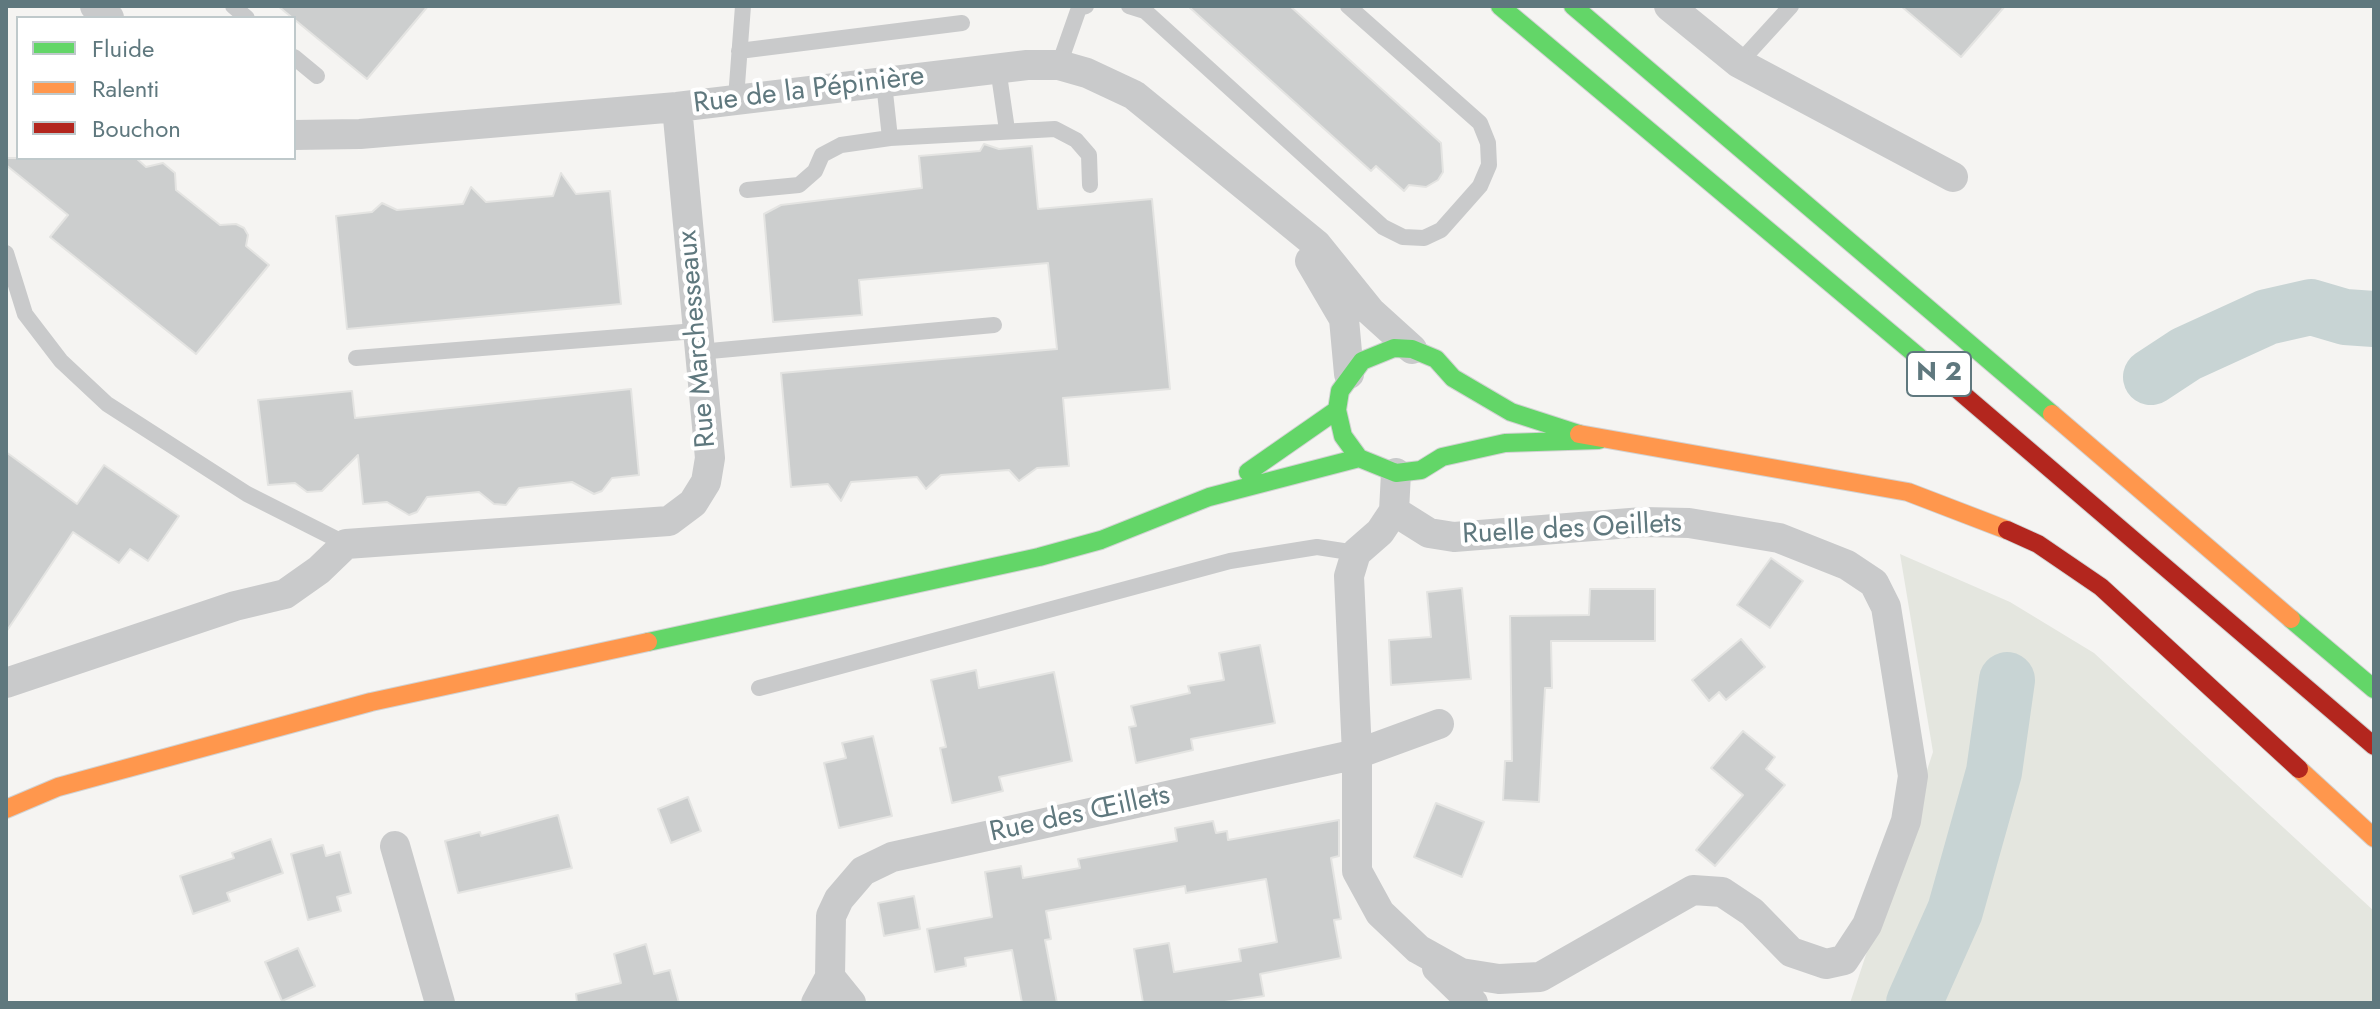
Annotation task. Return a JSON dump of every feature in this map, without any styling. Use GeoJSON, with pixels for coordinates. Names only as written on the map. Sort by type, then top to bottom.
{"type":"FeatureCollection","features":[{"type":"Feature","properties":{"kind":"main road","name":"N 2"},"geometry":{"type":"LineString","coordinates":[[1500,6],[2072,486],[2374,746]]}},
{"type":"Feature","properties":{"kind":"main road","name":"N 2"},"geometry":{"type":"LineString","coordinates":[[1573,6],[2374,689]]}},
{"type":"Feature","properties":{"kind":"main road"},"geometry":{"type":"LineString","coordinates":[[1599,440],[1505,443],[1442,457],[1421,470],[1396,473],[1377,468],[1359,458],[1343,436],[1337,410],[1340,391],[1349,374],[1377,352],[1412,349],[1436,359],[1453,378],[1511,412],[1599,440],[1908,492],[2038,544],[2101,587],[2374,838]]}},
{"type":"Feature","properties":{"kind":"main road"},"geometry":{"type":"LineString","coordinates":[[1453,378],[1462,409]]}},
{"type":"Feature","properties":{"kind":"main road"},"geometry":{"type":"LineString","coordinates":[[1209,497],[1337,410]]}},
{"type":"Feature","properties":{"kind":"main road"},"geometry":{"type":"LineString","coordinates":[[1442,457],[1459,430]]}},
{"type":"Feature","properties":{"kind":"main road"},"geometry":{"type":"LineString","coordinates":[[6,809],[58,787],[371,702],[1039,557],[1101,540],[1209,497],[1359,458]]}},
{"type":"Feature","properties":{"kind":"street"},"geometry":{"type":"LineString","coordinates":[[1669,6],[1739,63],[1953,177]]}},
{"type":"Feature","properties":{"kind":"street","name":"Rue de la Pépinière"},"geometry":{"type":"LineString","coordinates":[[296,135],[360,134],[677,107],[998,68],[1059,65],[1087,73],[1134,95],[1276,214]]}},
{"type":"Feature","properties":{"kind":"street","name":"Rue Marchesseaux"},"geometry":{"type":"LineString","coordinates":[[346,544],[669,521],[693,503],[706,482],[710,458],[677,107]]}},
{"type":"Feature","properties":{"kind":"street"},"geometry":{"type":"LineString","coordinates":[[1276,214],[1316,244],[1370,311],[1412,349]]}},
{"type":"Feature","properties":{"kind":"street"},"geometry":{"type":"LineString","coordinates":[[1276,214],[1344,319],[1349,374]]}},
{"type":"Feature","properties":{"kind":"street"},"geometry":{"type":"LineString","coordinates":[[1356,553],[1380,532],[1394,511],[1396,473]]}},
{"type":"Feature","properties":{"kind":"street","name":"Ruelle des Oeillets"},"geometry":{"type":"LineString","coordinates":[[1394,511],[1429,533],[1454,537],[1643,522],[1689,523],[1779,538],[1847,565],[1874,583],[1886,607],[1913,776],[1906,821],[1867,925],[1844,960],[1826,964],[1810,962],[1791,952],[1752,912],[1722,892],[1693,890],[1540,977],[1499,979],[1461,973],[1418,949]]}},
{"type":"Feature","properties":{"kind":"street"},"geometry":{"type":"LineString","coordinates":[[6,683],[235,606],[285,594],[346,544]]}},
{"type":"Feature","properties":{"kind":"street","name":"Ruelle des Oeillets"},"geometry":{"type":"LineString","coordinates":[[1356,553],[1349,576],[1357,754],[1357,871],[1380,913],[1473,1003]]}},
{"type":"Feature","properties":{"kind":"street","name":"Rue des Œillets"},"geometry":{"type":"LineString","coordinates":[[823,990],[831,916],[839,899],[863,871],[892,857],[1357,754],[1439,724]]}},
{"type":"Feature","properties":{"kind":"street"},"geometry":{"type":"LineString","coordinates":[[395,846],[428,971],[440,1003]]}},
{"type":"Feature","properties":{"kind":"street"},"geometry":{"type":"LineString","coordinates":[[823,990],[851,1003]]}},
{"type":"Feature","properties":{"kind":"lane"},"geometry":{"type":"LineString","coordinates":[[736,98],[743,6]]}},
{"type":"Feature","properties":{"kind":"lane"},"geometry":{"type":"LineString","coordinates":[[1059,65],[1079,8],[1086,6]]}},
{"type":"Feature","properties":{"kind":"lane"},"geometry":{"type":"LineString","coordinates":[[1129,6],[1145,11],[1383,227],[1403,237],[1424,238],[1441,230],[1480,186],[1489,165],[1488,143],[1480,123],[1348,6]]}},
{"type":"Feature","properties":{"kind":"lane"},"geometry":{"type":"LineString","coordinates":[[1739,63],[1791,6]]}},
{"type":"Feature","properties":{"kind":"lane"},"geometry":{"type":"LineString","coordinates":[[739,51],[962,23]]}},
{"type":"Feature","properties":{"kind":"lane"},"geometry":{"type":"LineString","coordinates":[[296,59],[317,76]]}},
{"type":"Feature","properties":{"kind":"lane"},"geometry":{"type":"LineString","coordinates":[[998,68],[1007,130]]}},
{"type":"Feature","properties":{"kind":"lane"},"geometry":{"type":"LineString","coordinates":[[884,83],[890,138]]}},
{"type":"Feature","properties":{"kind":"lane"},"geometry":{"type":"LineString","coordinates":[[747,190],[799,185],[808,180],[822,155],[831,149],[890,138],[1055,129],[1076,140],[1089,155],[1090,185]]}},
{"type":"Feature","properties":{"kind":"lane"},"geometry":{"type":"LineString","coordinates":[[6,253],[25,314],[61,361],[107,404],[247,494],[346,544]]}},
{"type":"Feature","properties":{"kind":"lane"},"geometry":{"type":"LineString","coordinates":[[356,358],[994,325]]}},
{"type":"Feature","properties":{"kind":"lane"},"geometry":{"type":"LineString","coordinates":[[759,688],[1230,561],[1317,547],[1356,553]]}},
{"type":"Feature","properties":{"kind":"shaded area"},"geometry":{"type":"Polygon","coordinates":[[[1900,554],[2010,602],[2094,653],[2374,911],[2374,1003],[1850,1003],[1933,752],[1900,554]]]}},
{"type":"Feature","properties":{"kind":"building"},"geometry":{"type":"Polygon","coordinates":[[[278,6],[428,6],[367,79],[296,21],[296,16],[290,16],[278,6]]]}},
{"type":"Feature","properties":{"kind":"building"},"geometry":{"type":"Polygon","coordinates":[[[1188,6],[1290,6],[1441,143],[1443,172],[1438,180],[1426,187],[1409,185],[1404,191],[1376,166],[1371,171],[1188,6]]]}},
{"type":"Feature","properties":{"kind":"building"},"geometry":{"type":"Polygon","coordinates":[[[1901,6],[2005,6],[1961,57],[1901,6]]]}},
{"type":"Feature","properties":{"kind":"building"},"geometry":{"type":"Polygon","coordinates":[[[984,144],[999,149],[1032,146],[1038,209],[1152,199],[1170,389],[1063,398],[1069,466],[1037,468],[1019,481],[1009,470],[941,475],[926,489],[917,477],[851,482],[841,501],[828,484],[791,487],[781,373],[1057,349],[1048,263],[859,280],[862,315],[773,322],[764,214],[781,205],[922,188],[919,156],[980,151],[984,144]]]}},
{"type":"Feature","properties":{"kind":"building"},"geometry":{"type":"Polygon","coordinates":[[[6,158],[138,160],[146,167],[163,163],[175,173],[176,190],[220,225],[236,224],[244,228],[248,235],[246,246],[269,265],[196,354],[50,237],[68,215],[6,165],[6,158]]]}},
{"type":"Feature","properties":{"kind":"building"},"geometry":{"type":"Polygon","coordinates":[[[561,173],[576,194],[610,191],[621,304],[347,329],[336,216],[372,212],[382,203],[397,210],[463,204],[471,187],[486,202],[553,196],[561,173]]]}},
{"type":"Feature","properties":{"kind":"building"},"geometry":{"type":"Polygon","coordinates":[[[631,389],[639,475],[612,478],[602,491],[594,494],[572,482],[519,488],[506,505],[494,504],[479,492],[427,497],[417,512],[409,515],[387,502],[363,504],[358,455],[322,491],[307,492],[295,483],[268,485],[258,400],[352,391],[355,418],[631,389]]]}},
{"type":"Feature","properties":{"kind":"building"},"geometry":{"type":"Polygon","coordinates":[[[6,452],[77,504],[104,465],[179,516],[148,561],[130,549],[119,563],[73,532],[6,632],[6,452]]]}},
{"type":"Feature","properties":{"kind":"building"},"geometry":{"type":"Polygon","coordinates":[[[1771,558],[1803,581],[1770,628],[1737,605],[1771,558]]]}},
{"type":"Feature","properties":{"kind":"building"},"geometry":{"type":"Polygon","coordinates":[[[1462,588],[1471,679],[1391,685],[1389,640],[1431,637],[1427,592],[1462,588]]]}},
{"type":"Feature","properties":{"kind":"building"},"geometry":{"type":"Polygon","coordinates":[[[1590,589],[1655,589],[1655,641],[1551,641],[1552,688],[1545,688],[1539,802],[1503,800],[1505,761],[1512,761],[1510,616],[1589,615],[1590,589]]]}},
{"type":"Feature","properties":{"kind":"building"},"geometry":{"type":"Polygon","coordinates":[[[1741,639],[1765,667],[1726,700],[1719,692],[1709,701],[1692,680],[1741,639]]]}},
{"type":"Feature","properties":{"kind":"building"},"geometry":{"type":"Polygon","coordinates":[[[1260,645],[1275,723],[1191,739],[1193,750],[1136,763],[1129,727],[1136,726],[1131,706],[1190,693],[1188,686],[1224,680],[1219,653],[1260,645]]]}},
{"type":"Feature","properties":{"kind":"building"},"geometry":{"type":"Polygon","coordinates":[[[976,670],[979,688],[1054,672],[1072,761],[999,777],[1003,791],[952,803],[940,748],[946,747],[931,680],[976,670]]]}},
{"type":"Feature","properties":{"kind":"building"},"geometry":{"type":"Polygon","coordinates":[[[1743,731],[1775,757],[1766,769],[1785,785],[1715,866],[1696,850],[1743,795],[1711,768],[1743,731]]]}},
{"type":"Feature","properties":{"kind":"building"},"geometry":{"type":"Polygon","coordinates":[[[873,736],[892,816],[839,828],[824,763],[846,758],[842,743],[873,736]]]}},
{"type":"Feature","properties":{"kind":"building"},"geometry":{"type":"Polygon","coordinates":[[[688,797],[701,831],[671,843],[658,809],[688,797]]]}},
{"type":"Feature","properties":{"kind":"building"},"geometry":{"type":"Polygon","coordinates":[[[1436,803],[1484,822],[1462,877],[1414,857],[1436,803]]]}},
{"type":"Feature","properties":{"kind":"building"},"geometry":{"type":"Polygon","coordinates":[[[558,815],[572,868],[458,893],[445,841],[480,832],[481,836],[558,815]]]}},
{"type":"Feature","properties":{"kind":"building"},"geometry":{"type":"Polygon","coordinates":[[[1339,820],[1339,856],[1331,858],[1341,919],[1334,920],[1341,958],[1260,974],[1264,996],[1218,1003],[1143,1003],[1134,949],[1169,943],[1174,972],[1241,961],[1239,949],[1277,942],[1266,879],[1186,893],[1185,886],[1046,911],[1051,939],[1045,940],[1057,1003],[1022,1003],[1012,950],[965,958],[966,966],[935,972],[927,929],[992,917],[985,872],[1021,866],[1023,878],[1080,868],[1078,859],[1177,841],[1175,828],[1213,821],[1216,833],[1227,831],[1228,840],[1339,820]]]}},
{"type":"Feature","properties":{"kind":"building"},"geometry":{"type":"Polygon","coordinates":[[[271,839],[283,873],[227,893],[230,901],[193,914],[180,876],[234,858],[232,853],[271,839]]]}},
{"type":"Feature","properties":{"kind":"building"},"geometry":{"type":"Polygon","coordinates":[[[323,845],[326,856],[340,852],[351,893],[337,897],[341,911],[308,920],[291,854],[323,845]]]}},
{"type":"Feature","properties":{"kind":"building"},"geometry":{"type":"Polygon","coordinates":[[[914,896],[920,929],[884,936],[878,903],[914,896]]]}},
{"type":"Feature","properties":{"kind":"building"},"geometry":{"type":"Polygon","coordinates":[[[646,944],[654,974],[670,970],[679,1003],[577,1003],[576,994],[621,983],[614,954],[646,944]]]}},
{"type":"Feature","properties":{"kind":"building"},"geometry":{"type":"Polygon","coordinates":[[[298,948],[315,986],[282,1001],[265,962],[298,948]]]}},
{"type":"Feature","properties":{"kind":"waterway"},"geometry":{"type":"LineString","coordinates":[[2151,377],[2186,354],[2267,317],[2311,307],[2345,317],[2374,319]]}},
{"type":"Feature","properties":{"kind":"waterway"},"geometry":{"type":"LineString","coordinates":[[1914,1003],[1955,911],[1994,772],[2007,680]]}},
{"type":"Feature","properties":{"kind":"traffic: fast"},"geometry":{"type":"LineString","coordinates":[[1500,6],[1951,384]]}},
{"type":"Feature","properties":{"kind":"traffic: fast"},"geometry":{"type":"LineString","coordinates":[[1573,6],[2052,414]]}},
{"type":"Feature","properties":{"kind":"traffic: fast"},"geometry":{"type":"LineString","coordinates":[[1579,434],[1511,412],[1453,378],[1436,359],[1412,349],[1394,348],[1362,361],[1340,391],[1337,410],[1343,436],[1359,458],[1396,473],[1421,470],[1442,457],[1505,443],[1599,440]]}},
{"type":"Feature","properties":{"kind":"traffic: fast"},"geometry":{"type":"LineString","coordinates":[[1248,472],[1337,410]]}},
{"type":"Feature","properties":{"kind":"traffic: fast"},"geometry":{"type":"LineString","coordinates":[[648,642],[1039,557],[1101,540],[1209,497],[1359,458]]}},
{"type":"Feature","properties":{"kind":"traffic: fast"},"geometry":{"type":"LineString","coordinates":[[2291,619],[2374,689]]}},
{"type":"Feature","properties":{"kind":"traffic: slow"},"geometry":{"type":"LineString","coordinates":[[2052,414],[2291,619]]}},
{"type":"Feature","properties":{"kind":"traffic: slow"},"geometry":{"type":"LineString","coordinates":[[1579,434],[1908,492],[2007,530]]}},
{"type":"Feature","properties":{"kind":"traffic: slow"},"geometry":{"type":"LineString","coordinates":[[6,809],[58,787],[371,702],[648,642]]}},
{"type":"Feature","properties":{"kind":"traffic: slow"},"geometry":{"type":"LineString","coordinates":[[2299,769],[2374,838]]}},
{"type":"Feature","properties":{"kind":"traffic: jam"},"geometry":{"type":"LineString","coordinates":[[1951,384],[2374,746]]}},
{"type":"Feature","properties":{"kind":"traffic: jam"},"geometry":{"type":"LineString","coordinates":[[2007,530],[2038,544],[2101,587],[2299,769]]}}]}
